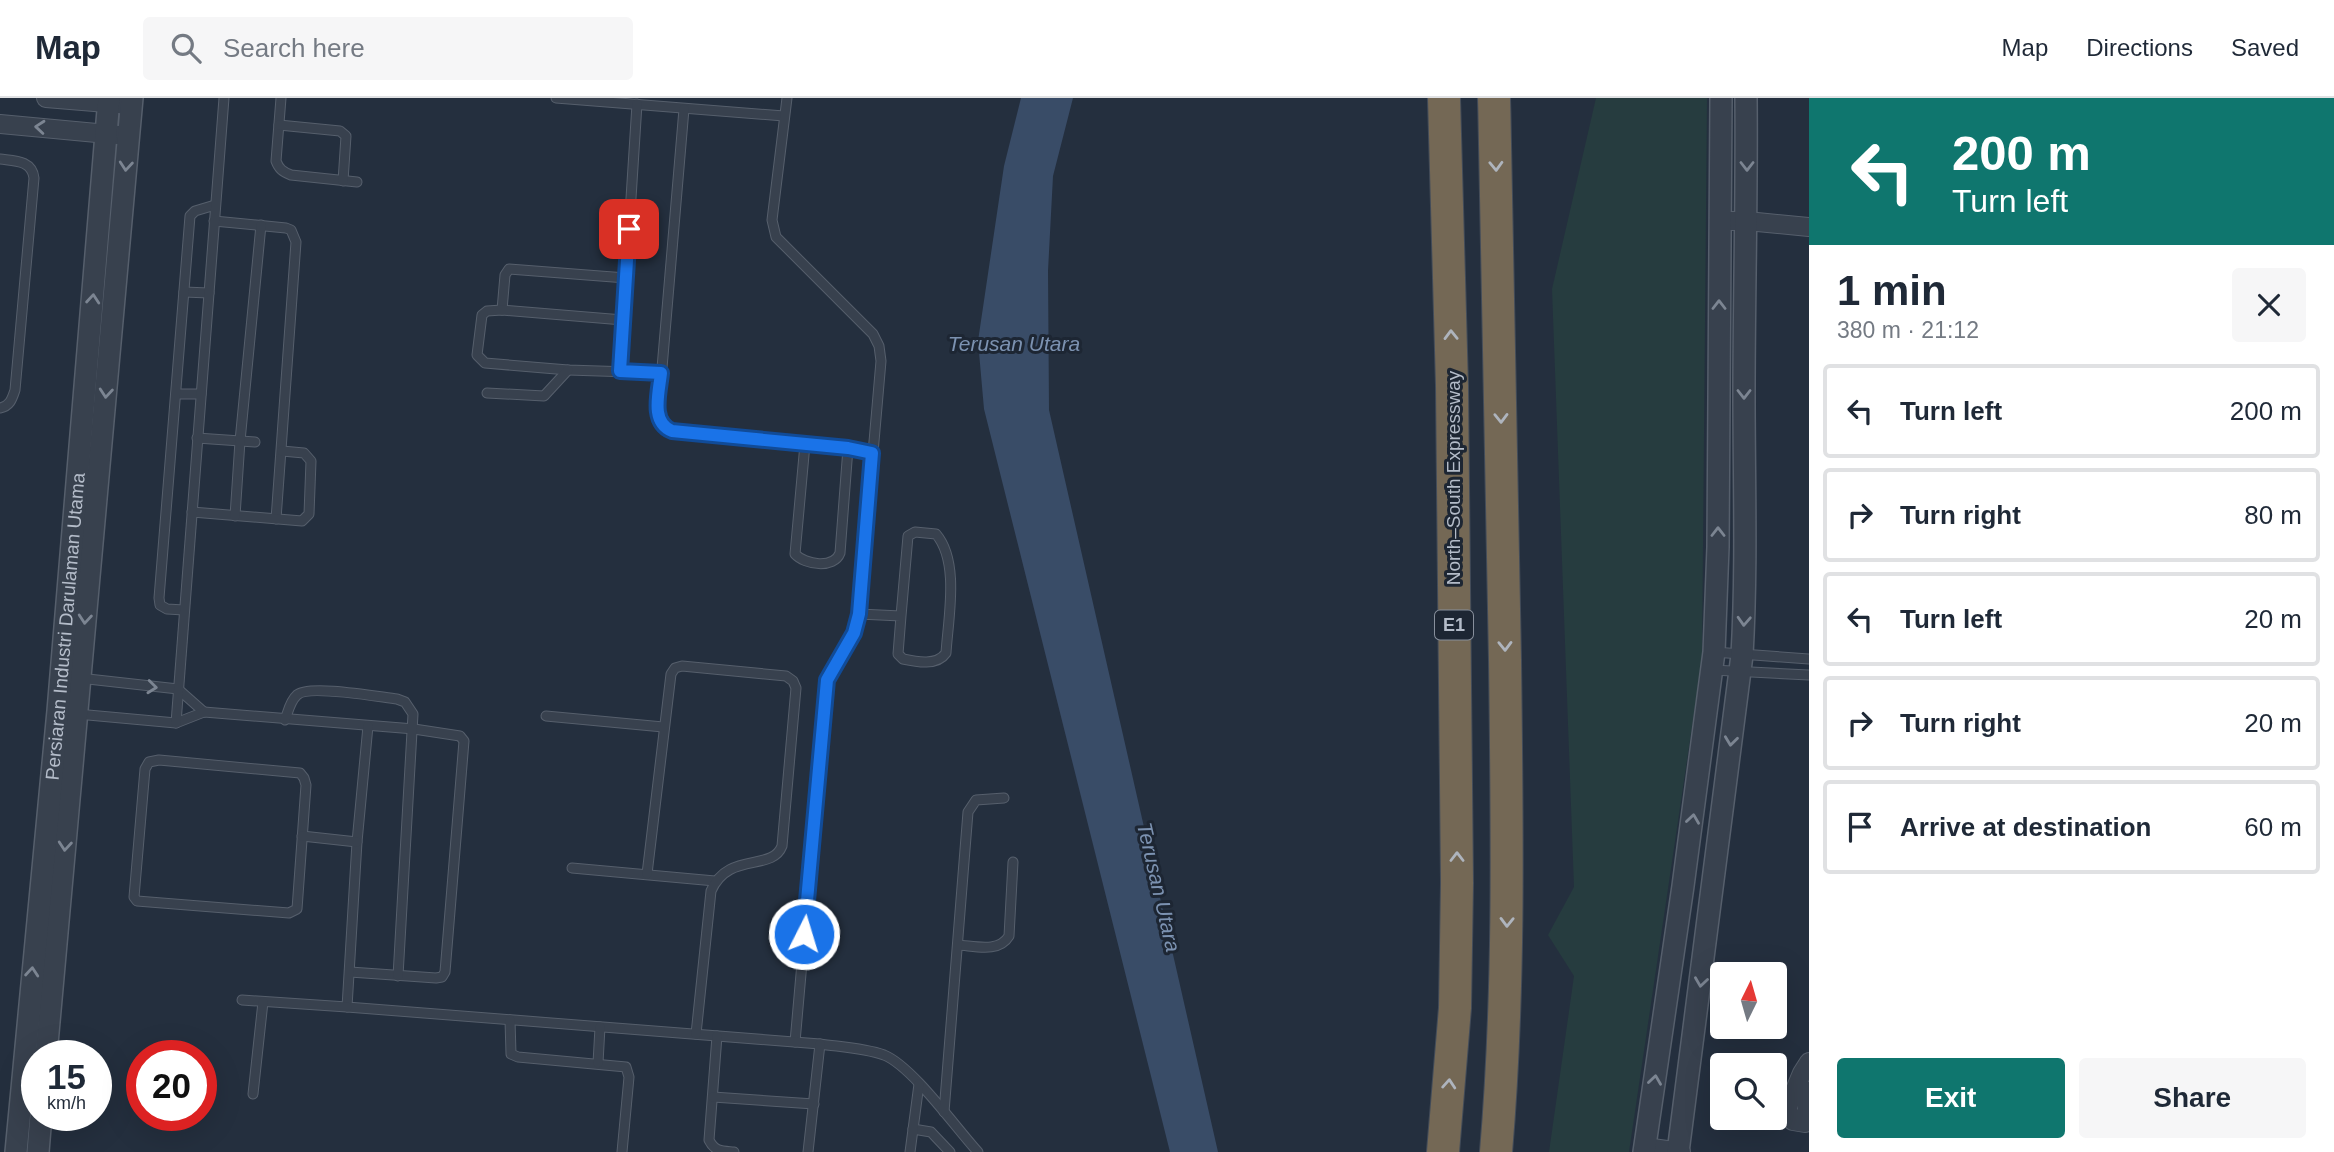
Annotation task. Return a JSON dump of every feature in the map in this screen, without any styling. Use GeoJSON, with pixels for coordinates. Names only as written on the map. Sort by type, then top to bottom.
{"type":"FeatureCollection","features":[{"type":"Feature","properties":{"kind":"highway","name":"North–South Expressway"},"geometry":{"type":"LineString","coordinates":[[1443,1152],[1455,1008],[1457,883],[1452,386],[1444,98]]}},
{"type":"Feature","properties":{"kind":"highway"},"geometry":{"type":"LineString","coordinates":[[1494,98],[1507,799],[1505,978],[1496,1152]]}},
{"type":"Feature","properties":{"kind":"street"},"geometry":{"type":"LineString","coordinates":[[46,98],[132,101]]}},
{"type":"Feature","properties":{"kind":"street"},"geometry":{"type":"LineString","coordinates":[[1721,98],[1718,547],[1714,661],[1644,1150],[1679,1152],[1741,664],[1745,602],[1746,98]]}},
{"type":"Feature","properties":{"kind":"street","name":"Persiaran Industri Darulaman Utama"},"geometry":{"type":"LineString","coordinates":[[47,1040],[109,101]]}},
{"type":"Feature","properties":{"kind":"street","name":"Persiaran Industri Darulaman Utama"},"geometry":{"type":"LineString","coordinates":[[70,677],[132,101]]}},
{"type":"Feature","properties":{"kind":"street"},"geometry":{"type":"LineString","coordinates":[[0,124],[129,136]]}},
{"type":"Feature","properties":{"kind":"street"},"geometry":{"type":"LineString","coordinates":[[1720,221],[1747,220],[1809,227]]}},
{"type":"Feature","properties":{"kind":"street","name":"Persiaran Industri Darulaman Utama"},"geometry":{"type":"LineString","coordinates":[[16,1152],[67,713]]}},
{"type":"Feature","properties":{"kind":"street"},"geometry":{"type":"LineString","coordinates":[[1809,1062],[1787,1108],[1793,1121],[1805,1123],[1809,1091]]}},
{"type":"Feature","properties":{"kind":"street"},"geometry":{"type":"LineString","coordinates":[[38,1152],[40,1131]]}},
{"type":"Feature","properties":{"kind":"lane"},"geometry":{"type":"LineString","coordinates":[[176,723],[224,98]]}},
{"type":"Feature","properties":{"kind":"lane"},"geometry":{"type":"LineString","coordinates":[[281,98],[276,161],[284,172],[357,183]]}},
{"type":"Feature","properties":{"kind":"lane"},"geometry":{"type":"LineString","coordinates":[[556,98],[784,116]]}},
{"type":"Feature","properties":{"kind":"lane"},"geometry":{"type":"LineString","coordinates":[[787,98],[776,179],[776,237],[873,334],[879,346],[881,361],[859,614],[854,633],[827,680],[795,1042]]}},
{"type":"Feature","properties":{"kind":"lane"},"geometry":{"type":"LineString","coordinates":[[620,371],[637,104]]}},
{"type":"Feature","properties":{"kind":"lane"},"geometry":{"type":"LineString","coordinates":[[684,109],[659,423],[672,431],[848,448],[872,453]]}},
{"type":"Feature","properties":{"kind":"lane"},"geometry":{"type":"LineString","coordinates":[[279,125],[344,133],[343,181]]}},
{"type":"Feature","properties":{"kind":"lane"},"geometry":{"type":"LineString","coordinates":[[0,159],[20,161],[28,165],[34,178],[15,390],[12,400],[6,407],[0,408]]}},
{"type":"Feature","properties":{"kind":"lane"},"geometry":{"type":"LineString","coordinates":[[184,610],[167,609],[160,605],[159,598],[190,216],[195,211],[215,205]]}},
{"type":"Feature","properties":{"kind":"lane"},"geometry":{"type":"LineString","coordinates":[[214,221],[290,230],[296,242],[276,519]]}},
{"type":"Feature","properties":{"kind":"lane"},"geometry":{"type":"LineString","coordinates":[[236,516],[240,441],[261,225]]}},
{"type":"Feature","properties":{"kind":"lane"},"geometry":{"type":"LineString","coordinates":[[502,310],[505,275],[509,270],[626,278]]}},
{"type":"Feature","properties":{"kind":"lane"},"geometry":{"type":"LineString","coordinates":[[184,292],[209,293]]}},
{"type":"Feature","properties":{"kind":"lane"},"geometry":{"type":"LineString","coordinates":[[623,320],[487,311],[482,315],[477,355],[485,363],[568,370],[661,373]]}},
{"type":"Feature","properties":{"kind":"lane"},"geometry":{"type":"LineString","coordinates":[[487,393],[544,396],[568,370]]}},
{"type":"Feature","properties":{"kind":"lane"},"geometry":{"type":"LineString","coordinates":[[176,394],[201,394]]}},
{"type":"Feature","properties":{"kind":"lane"},"geometry":{"type":"LineString","coordinates":[[197,438],[255,442]]}},
{"type":"Feature","properties":{"kind":"lane"},"geometry":{"type":"LineString","coordinates":[[805,444],[795,554],[803,560],[825,564],[838,560],[841,553],[848,448]]}},
{"type":"Feature","properties":{"kind":"lane"},"geometry":{"type":"LineString","coordinates":[[192,512],[302,521],[309,514],[311,461],[304,453],[282,451]]}},
{"type":"Feature","properties":{"kind":"lane"},"geometry":{"type":"LineString","coordinates":[[915,532],[936,534],[943,547],[951,580],[946,653],[942,659],[936,662],[903,659],[898,654],[901,616],[908,536],[915,532]]}},
{"type":"Feature","properties":{"kind":"lane"},"geometry":{"type":"LineString","coordinates":[[859,614],[901,616]]}},
{"type":"Feature","properties":{"kind":"lane"},"geometry":{"type":"LineString","coordinates":[[1714,661],[1741,664],[1809,659]]}},
{"type":"Feature","properties":{"kind":"lane"},"geometry":{"type":"LineString","coordinates":[[1714,661],[1809,675]]}},
{"type":"Feature","properties":{"kind":"lane"},"geometry":{"type":"LineString","coordinates":[[648,874],[663,727],[671,674],[675,668],[682,666],[786,676],[793,681],[796,688],[782,846],[773,858],[734,866],[715,881],[711,891],[696,1034]]}},
{"type":"Feature","properties":{"kind":"lane"},"geometry":{"type":"LineString","coordinates":[[70,677],[178,689],[204,712]]}},
{"type":"Feature","properties":{"kind":"lane"},"geometry":{"type":"LineString","coordinates":[[285,720],[298,693],[312,689],[397,699],[405,702],[413,714],[398,976]]}},
{"type":"Feature","properties":{"kind":"lane"},"geometry":{"type":"LineString","coordinates":[[67,713],[176,723],[204,712],[414,729],[460,736],[464,741],[442,977],[350,972]]}},
{"type":"Feature","properties":{"kind":"lane"},"geometry":{"type":"LineString","coordinates":[[546,716],[663,727]]}},
{"type":"Feature","properties":{"kind":"lane"},"geometry":{"type":"LineString","coordinates":[[346,1007],[368,726]]}},
{"type":"Feature","properties":{"kind":"lane"},"geometry":{"type":"LineString","coordinates":[[159,760],[300,773],[306,785],[302,836],[297,909],[289,913],[138,901],[134,897],[145,769],[149,762],[159,760]]}},
{"type":"Feature","properties":{"kind":"lane"},"geometry":{"type":"LineString","coordinates":[[944,1112],[968,812],[976,800],[1004,798]]}},
{"type":"Feature","properties":{"kind":"lane"},"geometry":{"type":"LineString","coordinates":[[302,836],[357,842]]}},
{"type":"Feature","properties":{"kind":"lane"},"geometry":{"type":"LineString","coordinates":[[958,945],[998,947],[1005,943],[1009,936],[1013,862]]}},
{"type":"Feature","properties":{"kind":"lane"},"geometry":{"type":"LineString","coordinates":[[572,868],[715,881]]}},
{"type":"Feature","properties":{"kind":"lane"},"geometry":{"type":"LineString","coordinates":[[242,1000],[820,1044],[867,1051],[886,1056],[903,1068],[978,1152]]}},
{"type":"Feature","properties":{"kind":"lane"},"geometry":{"type":"LineString","coordinates":[[253,1094],[263,1002]]}},
{"type":"Feature","properties":{"kind":"lane"},"geometry":{"type":"LineString","coordinates":[[510,1020],[509,1049],[511,1054],[518,1057],[626,1066],[628,1071],[622,1152]]}},
{"type":"Feature","properties":{"kind":"lane"},"geometry":{"type":"LineString","coordinates":[[598,1063],[600,1027]]}},
{"type":"Feature","properties":{"kind":"lane"},"geometry":{"type":"LineString","coordinates":[[717,1036],[709,1140],[712,1147],[718,1151],[734,1152]]}},
{"type":"Feature","properties":{"kind":"lane"},"geometry":{"type":"LineString","coordinates":[[808,1152],[820,1044]]}},
{"type":"Feature","properties":{"kind":"lane"},"geometry":{"type":"LineString","coordinates":[[910,1152],[919,1084]]}},
{"type":"Feature","properties":{"kind":"lane"},"geometry":{"type":"LineString","coordinates":[[713,1097],[814,1104]]}},
{"type":"Feature","properties":{"kind":"lane"},"geometry":{"type":"LineString","coordinates":[[913,1129],[931,1132],[950,1152]]}},
{"type":"Feature","properties":{"kind":"green space"},"geometry":{"type":"Polygon","coordinates":[[[1596,98],[1707,98],[1702,659],[1629,1152],[1549,1152],[1574,976],[1548,935],[1574,887],[1552,289],[1596,98]]]}},
{"type":"Feature","properties":{"kind":"water","name":"Terusan Utara"},"geometry":{"type":"Polygon","coordinates":[[[1021,98],[1073,98],[1053,176],[1048,271],[1049,410],[1218,1152],[1170,1152],[984,409],[978,341],[1004,166],[1021,98]]]}},
{"type":"Feature","properties":{"kind":"route"},"geometry":{"type":"LineString","coordinates":[[629,229],[620,371],[661,373],[658,415],[659,423],[664,428],[672,431],[848,448],[872,453],[859,614],[854,633],[827,680],[804,934]]}}]}
